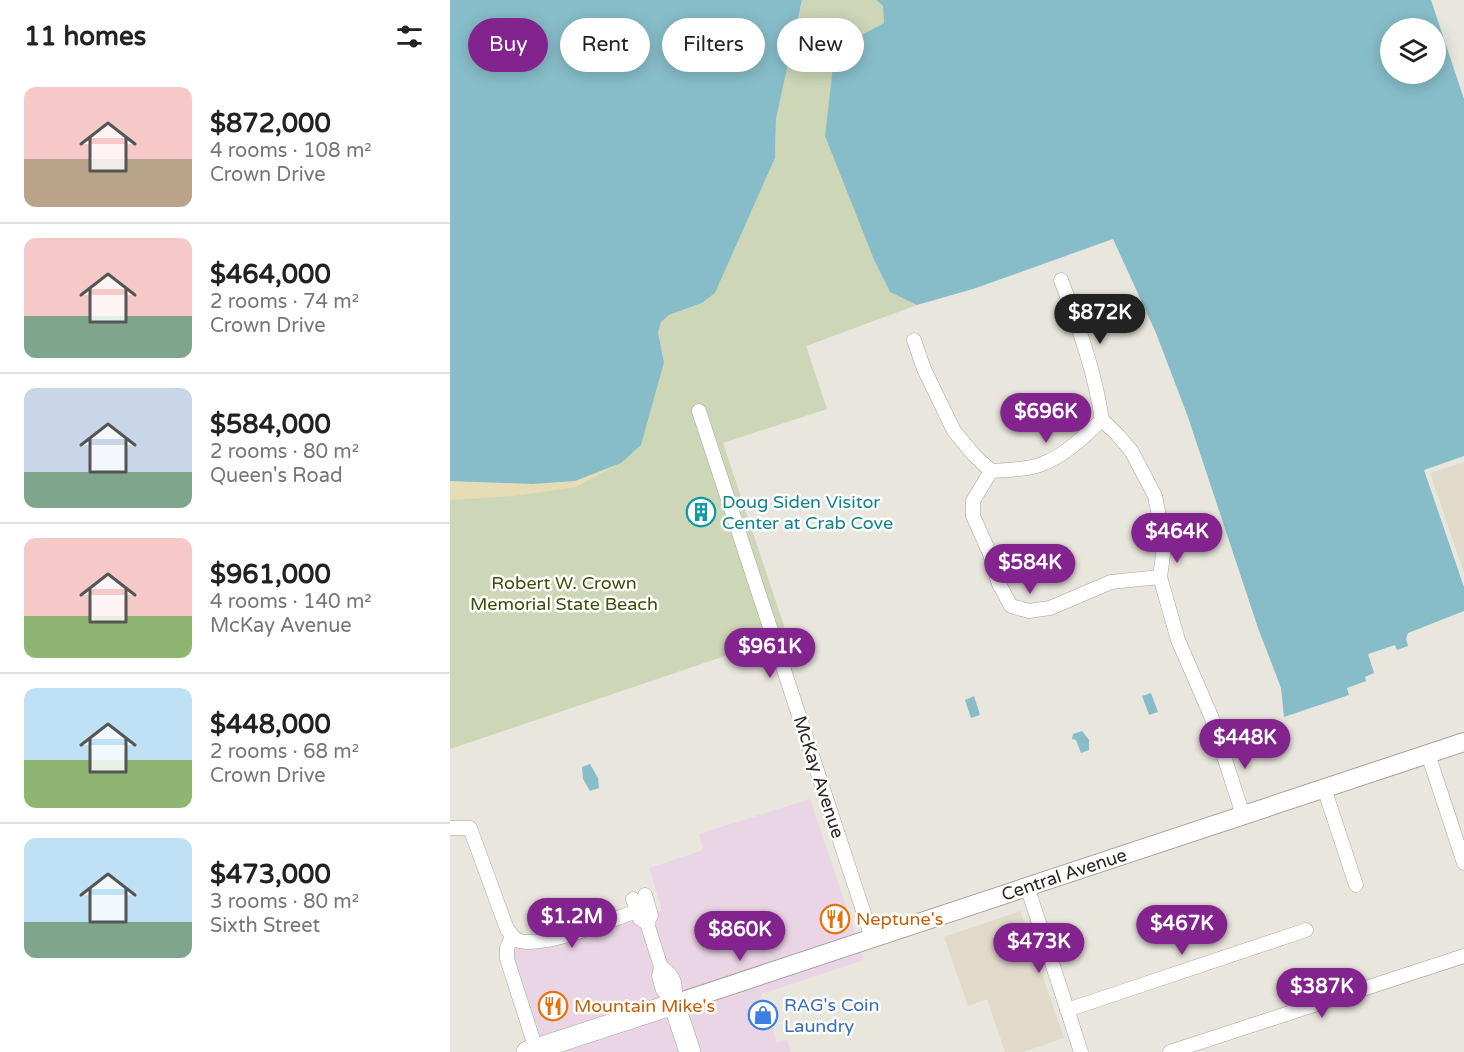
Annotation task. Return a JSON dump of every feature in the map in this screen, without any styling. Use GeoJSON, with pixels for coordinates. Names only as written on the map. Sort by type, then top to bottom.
{"type":"FeatureCollection","features":[{"type":"Feature","properties":{"kind":"main road","name":"Central Avenue"},"geometry":{"type":"LineString","coordinates":[[532,1051],[674,1004]]}},
{"type":"Feature","properties":{"kind":"main road"},"geometry":{"type":"LineString","coordinates":[[674,1004],[690,1052]]}},
{"type":"Feature","properties":{"kind":"street"},"geometry":{"type":"LineString","coordinates":[[1061,280],[1087,357],[1102,420],[1132,452],[1155,496],[1162,531],[1163,555],[1160,577],[1178,640],[1211,717],[1243,815]]}},
{"type":"Feature","properties":{"kind":"street"},"geometry":{"type":"LineString","coordinates":[[914,340],[924,369],[954,431],[991,471],[1042,465],[1072,447],[1102,420]]}},
{"type":"Feature","properties":{"kind":"street","name":"McKay Avenue"},"geometry":{"type":"LineString","coordinates":[[699,411],[872,938]]}},
{"type":"Feature","properties":{"kind":"street"},"geometry":{"type":"LineString","coordinates":[[991,471],[973,501],[973,516],[990,554],[999,584],[1011,606],[1029,611],[1050,608],[1111,582],[1160,577]]}},
{"type":"Feature","properties":{"kind":"street","name":"Central Avenue"},"geometry":{"type":"LineString","coordinates":[[674,1004],[1464,742]]}},
{"type":"Feature","properties":{"kind":"street"},"geometry":{"type":"LineString","coordinates":[[1428,754],[1464,863]]}},
{"type":"Feature","properties":{"kind":"street"},"geometry":{"type":"LineString","coordinates":[[1324,788],[1356,885]]}},
{"type":"Feature","properties":{"kind":"street"},"geometry":{"type":"LineString","coordinates":[[450,828],[470,828],[507,929],[512,937],[522,942],[549,939],[638,902],[640,919],[647,923],[662,967],[659,976],[663,990],[674,1004]]}},
{"type":"Feature","properties":{"kind":"street"},"geometry":{"type":"LineString","coordinates":[[1027,886],[1067,1010],[1076,1051]]}},
{"type":"Feature","properties":{"kind":"street"},"geometry":{"type":"LineString","coordinates":[[1067,1010],[1306,930]]}},
{"type":"Feature","properties":{"kind":"street"},"geometry":{"type":"LineString","coordinates":[[512,937],[507,948],[507,959],[532,1051]]}},
{"type":"Feature","properties":{"kind":"street"},"geometry":{"type":"LineString","coordinates":[[1170,1052],[1464,956]]}},
{"type":"Feature","properties":{"kind":"shaded area"},"geometry":{"type":"Polygon","coordinates":[[[1464,462],[1464,573],[1430,473],[1464,462]]]}},
{"type":"Feature","properties":{"kind":"shaded area"},"geometry":{"type":"Polygon","coordinates":[[[810,799],[864,960],[761,994],[777,1043],[787,1040],[791,1052],[528,1052],[522,1033],[535,1028],[510,955],[511,948],[562,945],[662,910],[649,868],[703,850],[699,834],[810,799]]]}},
{"type":"Feature","properties":{"kind":"shaded area"},"geometry":{"type":"Polygon","coordinates":[[[1020,911],[1064,1038],[1023,1052],[1005,1052],[987,999],[968,1006],[944,937],[1020,911]]]}},
{"type":"Feature","properties":{"kind":"green space","name":"Robert W. Crown Memorial State Beach"},"geometry":{"type":"Polygon","coordinates":[[[802,0],[876,0],[883,6],[884,23],[864,34],[864,18],[798,18],[802,0]]]}},
{"type":"Feature","properties":{"kind":"green space","name":"Robert W. Crown Memorial State Beach"},"geometry":{"type":"Polygon","coordinates":[[[786,72],[839,72],[875,262],[890,292],[917,305],[806,346],[827,409],[723,443],[787,635],[450,749],[450,481],[532,484],[575,481],[664,362],[658,332],[661,322],[669,315],[702,303],[715,293],[775,158],[776,119],[786,72]]]}},
{"type":"Feature","properties":{"kind":"sand"},"geometry":{"type":"Polygon","coordinates":[[[621,463],[576,487],[514,496],[450,500],[450,481],[532,484],[575,481],[621,463]]]}},
{"type":"Feature","properties":{"kind":"water"},"geometry":{"type":"Polygon","coordinates":[[[450,0],[802,0],[798,18],[777,18],[777,72],[786,72],[776,119],[775,158],[715,293],[702,303],[669,315],[661,322],[658,332],[664,362],[641,445],[621,463],[575,481],[532,484],[450,481],[450,0]]]}},
{"type":"Feature","properties":{"kind":"water"},"geometry":{"type":"Polygon","coordinates":[[[876,0],[1431,0],[1437,18],[1380,18],[1380,84],[1446,84],[1446,45],[1464,99],[1464,456],[1424,470],[1464,587],[1464,611],[1408,633],[1406,639],[1408,646],[1397,650],[1395,645],[1368,654],[1374,673],[1365,677],[1366,681],[1347,688],[1349,695],[1284,717],[1281,688],[1258,628],[1188,417],[1156,333],[1113,239],[973,289],[917,305],[890,292],[875,262],[825,136],[832,72],[864,72],[864,34],[884,23],[883,6],[876,0]]]}},
{"type":"Feature","properties":{"kind":"water"},"geometry":{"type":"Polygon","coordinates":[[[1151,693],[1158,712],[1149,715],[1142,696],[1151,693]]]}},
{"type":"Feature","properties":{"kind":"water"},"geometry":{"type":"Polygon","coordinates":[[[974,696],[980,715],[971,718],[965,700],[974,696]]]}},
{"type":"Feature","properties":{"kind":"water"},"geometry":{"type":"Polygon","coordinates":[[[1082,731],[1089,740],[1089,750],[1081,753],[1076,740],[1072,739],[1073,734],[1082,731]]]}},
{"type":"Feature","properties":{"kind":"water"},"geometry":{"type":"Polygon","coordinates":[[[590,764],[598,778],[599,788],[590,791],[583,779],[582,767],[590,764]]]}},
{"type":"Feature","properties":{"kind":"place","name":"Doug Siden Visitor Center at Crab Cove"},"geometry":{"type":"Point","coordinates":[701,512]}},
{"type":"Feature","properties":{"kind":"place","name":"Neptune's"},"geometry":{"type":"Point","coordinates":[835,919]}},
{"type":"Feature","properties":{"kind":"place","name":"Mountain Mike's"},"geometry":{"type":"Point","coordinates":[553,1006]}},
{"type":"Feature","properties":{"kind":"place","name":"RAG's Coin Laundry"},"geometry":{"type":"Point","coordinates":[763,1015]}}]}
